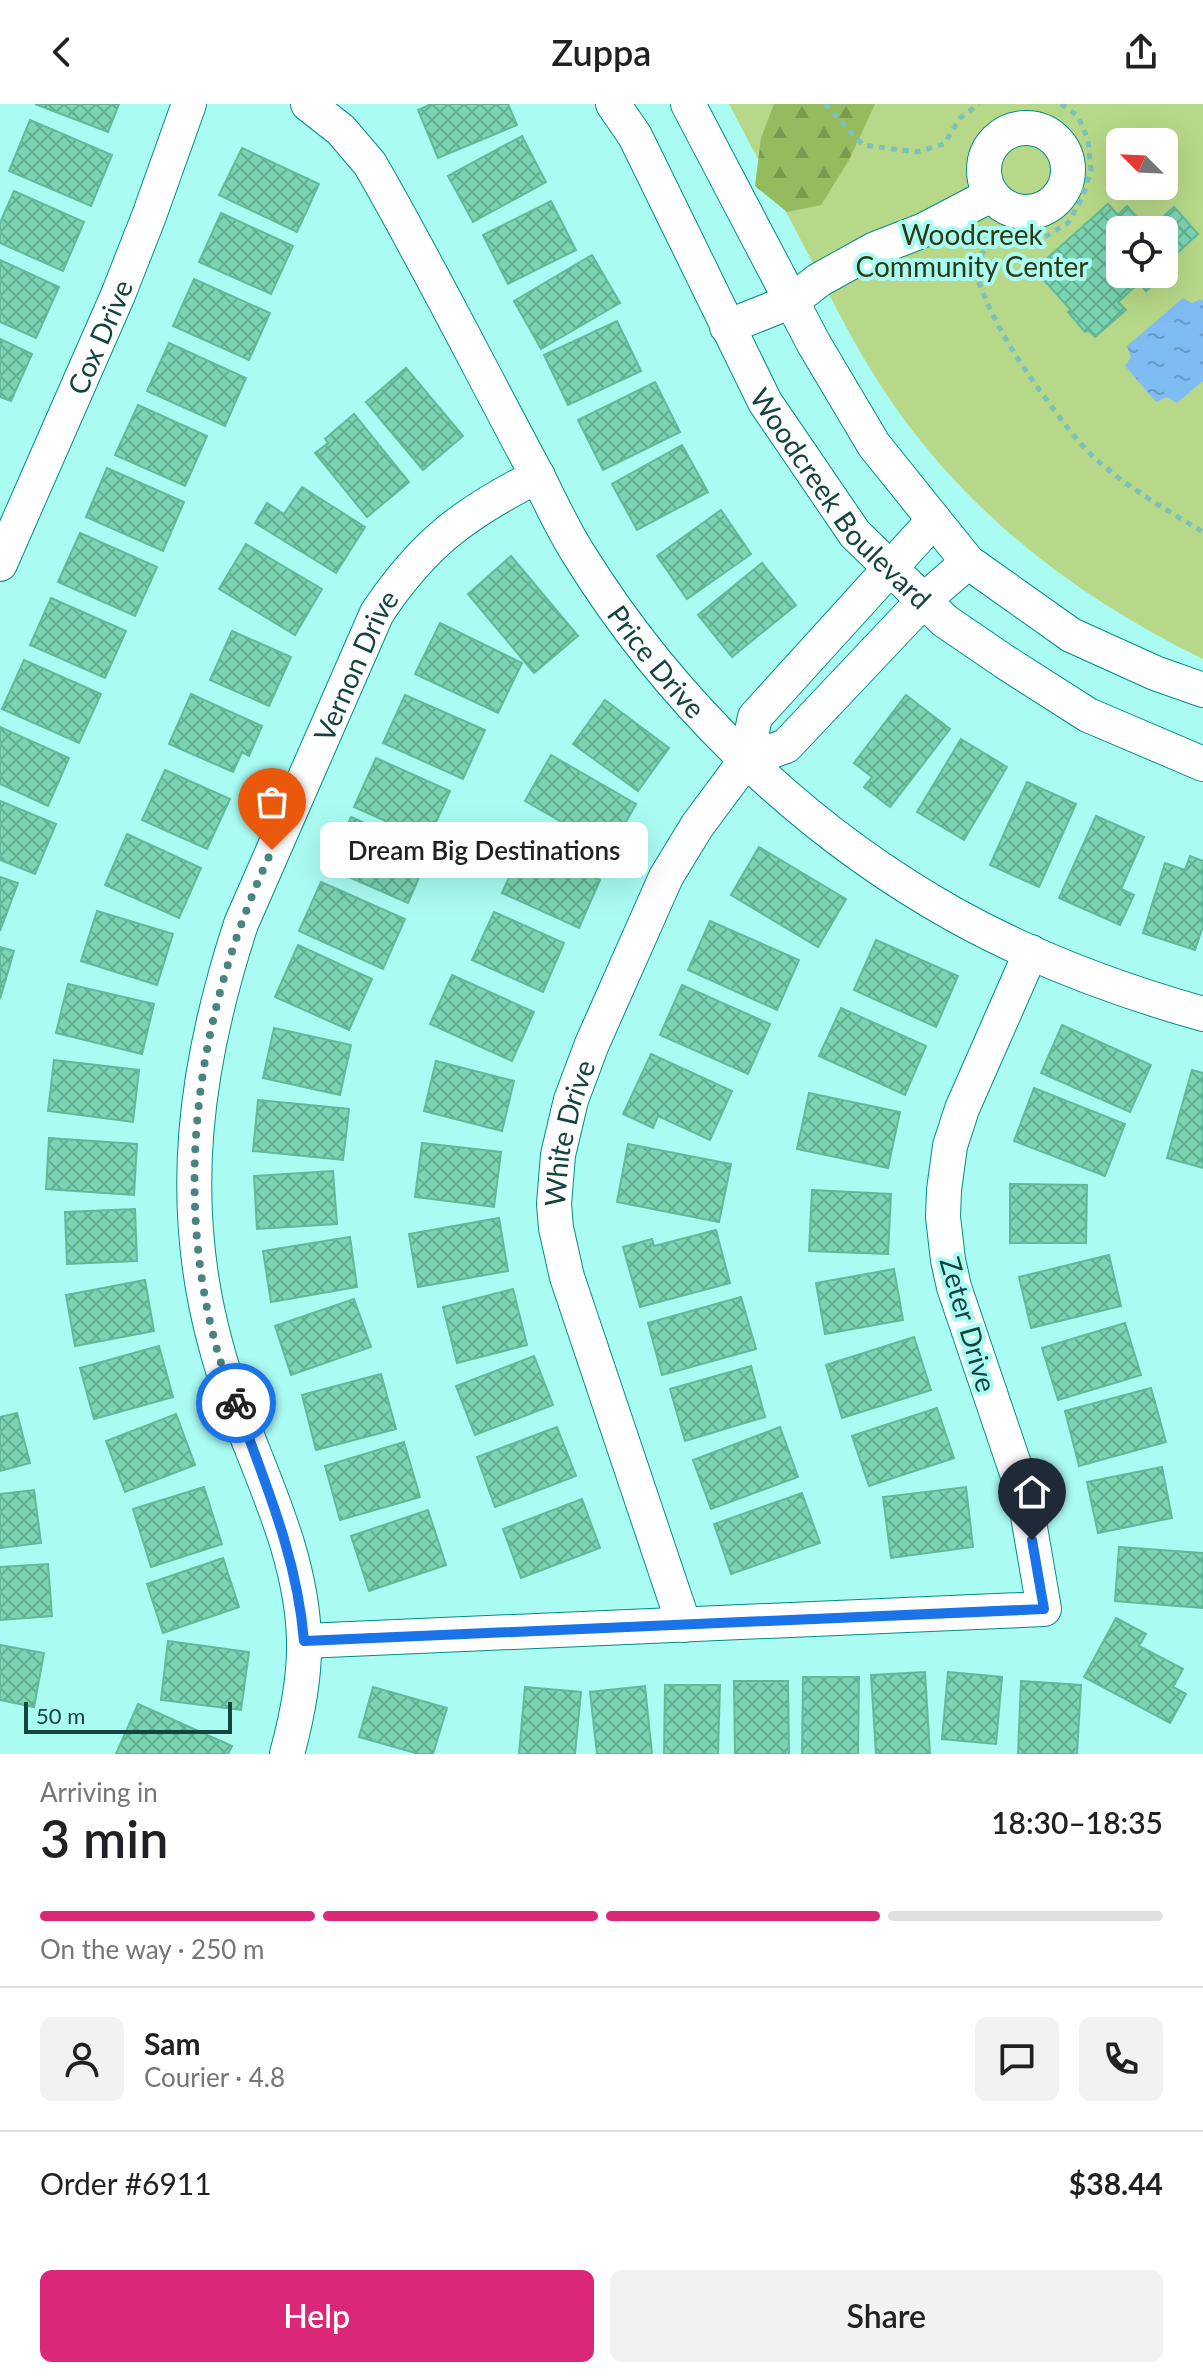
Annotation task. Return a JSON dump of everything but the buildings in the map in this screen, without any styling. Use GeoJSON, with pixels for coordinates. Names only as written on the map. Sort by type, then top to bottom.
{"type":"FeatureCollection","features":[{"type":"Feature","properties":{"kind":"street","name":"Cox Drive"},"geometry":{"type":"LineString","coordinates":[[0,564],[123,282],[189,104]]}},
{"type":"Feature","properties":{"kind":"street","name":"Price Drive"},"geometry":{"type":"LineString","coordinates":[[308,104],[341,130],[370,164],[577,553],[621,618],[697,710],[746,760],[821,824],[887,872],[956,915],[1031,952],[1119,987],[1203,1014]]}},
{"type":"Feature","properties":{"kind":"street","name":"Woodcreek Boulevard"},"geometry":{"type":"LineString","coordinates":[[613,104],[635,136],[772,414],[855,534],[945,621],[993,654],[1088,715],[1203,764]]}},
{"type":"Feature","properties":{"kind":"street","name":"Woodcreek Boulevard"},"geometry":{"type":"LineString","coordinates":[[688,104],[814,344],[874,445],[968,562],[1071,635],[1155,673],[1203,690]]}},
{"type":"Feature","properties":{"kind":"street"},"geometry":{"type":"LineString","coordinates":[[727,327],[792,301],[819,280],[875,249],[924,230],[991,195]]}},
{"type":"Feature","properties":{"kind":"street","name":"Vernon Drive"},"geometry":{"type":"LineString","coordinates":[[287,1754],[297,1717],[302,1677],[304,1641],[300,1601],[291,1558],[216,1349],[202,1280],[194,1196],[194,1149],[205,1058],[226,969],[255,887],[377,613],[395,586],[440,537],[494,498],[538,476]]}},
{"type":"Feature","properties":{"kind":"street","name":"White Drive"},"geometry":{"type":"LineString","coordinates":[[684,1625],[567,1277],[556,1228],[556,1179],[563,1130],[581,1071],[666,877],[697,826],[746,760],[755,717],[934,520]]}},
{"type":"Feature","properties":{"kind":"street"},"geometry":{"type":"LineString","coordinates":[[746,760],[786,746],[923,601],[968,562]]}},
{"type":"Feature","properties":{"kind":"street","name":"Zeter Drive"},"geometry":{"type":"LineString","coordinates":[[684,1625],[1044,1609],[1027,1510],[958,1301],[948,1260],[943,1217],[947,1167],[955,1128],[1031,952]]}},
{"type":"Feature","properties":{"kind":"street"},"geometry":{"type":"LineString","coordinates":[[304,1641],[684,1625]]}},
{"type":"Feature","properties":{"kind":"path"},"geometry":{"type":"LineString","coordinates":[[825,104],[863,145],[916,152],[944,144],[960,118],[979,104]]}},
{"type":"Feature","properties":{"kind":"path"},"geometry":{"type":"LineString","coordinates":[[1061,104],[1078,116],[1088,140],[1091,171],[1082,198],[1068,223],[1033,244],[1002,240],[985,250],[973,264],[982,293],[1017,361],[1071,432],[1097,460],[1203,532]]}},
{"type":"Feature","properties":{"kind":"green space","name":"Woodcreek Community Center"},"geometry":{"type":"Polygon","coordinates":[[[729,104],[1203,104],[1203,659],[1117,612],[1077,585],[1038,557],[966,493],[891,401],[837,309],[729,104]]]}},
{"type":"Feature","properties":{"kind":"green space"},"geometry":{"type":"Polygon","coordinates":[[[774,104],[875,104],[849,160],[821,205],[787,212],[755,186],[761,138],[774,104]]]}},
{"type":"Feature","properties":{"kind":"water"},"geometry":{"type":"Polygon","coordinates":[[[1183,298],[1192,303],[1203,301],[1203,381],[1177,403],[1167,397],[1156,402],[1125,366],[1131,357],[1127,346],[1183,298]]]}},
{"type":"Feature","properties":{"kind":"way so far"},"geometry":{"type":"LineString","coordinates":[[236,1403],[216,1349],[202,1280],[194,1196],[194,1149],[205,1058],[226,969],[255,887],[272,850]]}},
{"type":"Feature","properties":{"kind":"place","name":"Dream Big Destinations"},"geometry":{"type":"Point","coordinates":[272,850]}},
{"type":"Feature","properties":{"kind":"route"},"geometry":{"type":"LineString","coordinates":[[236,1403],[291,1558],[304,1641],[1044,1609],[1032,1540]]}}]}
